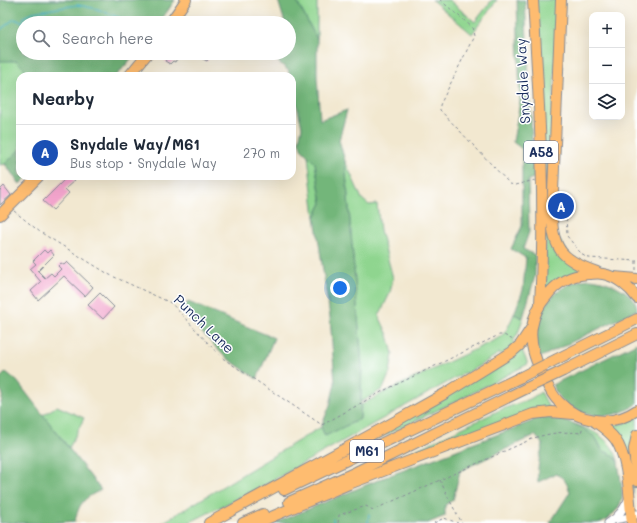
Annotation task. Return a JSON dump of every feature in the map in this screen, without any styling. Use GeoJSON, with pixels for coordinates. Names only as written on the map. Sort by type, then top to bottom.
{"type":"FeatureCollection","features":[{"type":"Feature","properties":{"kind":"highway"},"geometry":{"type":"LineString","coordinates":[[175,16],[186,0]]}},
{"type":"Feature","properties":{"kind":"highway","name":"Snydale Way"},"geometry":{"type":"LineString","coordinates":[[533,0],[540,144],[542,273],[540,304]]}},
{"type":"Feature","properties":{"kind":"highway","name":"A58"},"geometry":{"type":"LineString","coordinates":[[561,0],[552,215],[553,235],[560,249],[567,258],[580,265],[607,275],[630,290],[637,298]]}},
{"type":"Feature","properties":{"kind":"highway"},"geometry":{"type":"LineString","coordinates":[[132,72],[142,60]]}},
{"type":"Feature","properties":{"kind":"highway"},"geometry":{"type":"LineString","coordinates":[[0,215],[35,180]]}},
{"type":"Feature","properties":{"kind":"highway"},"geometry":{"type":"LineString","coordinates":[[506,356],[518,343],[524,332],[542,273]]}},
{"type":"Feature","properties":{"kind":"highway","name":"A58"},"geometry":{"type":"LineString","coordinates":[[607,275],[581,275],[570,278],[559,284],[540,304],[532,327],[531,340],[537,363],[551,393],[558,402],[573,414],[594,420],[616,420],[637,410]]}},
{"type":"Feature","properties":{"kind":"highway"},"geometry":{"type":"LineString","coordinates":[[607,275],[637,277]]}},
{"type":"Feature","properties":{"kind":"highway","name":"M61"},"geometry":{"type":"LineString","coordinates":[[210,523],[311,478],[633,321]]}},
{"type":"Feature","properties":{"kind":"highway"},"geometry":{"type":"LineString","coordinates":[[506,356],[520,345],[532,327]]}},
{"type":"Feature","properties":{"kind":"highway","name":"M61"},"geometry":{"type":"LineString","coordinates":[[243,523],[356,472],[636,335]]}},
{"type":"Feature","properties":{"kind":"highway","name":"M61"},"geometry":{"type":"LineString","coordinates":[[210,523],[446,393],[506,356]]}},
{"type":"Feature","properties":{"kind":"highway","name":"M61"},"geometry":{"type":"LineString","coordinates":[[257,523],[349,484],[533,414],[549,412],[573,414]]}},
{"type":"Feature","properties":{"kind":"highway","name":"A58"},"geometry":{"type":"LineString","coordinates":[[594,420],[610,434],[621,448],[633,518]]}},
{"type":"Feature","properties":{"kind":"highway"},"geometry":{"type":"LineString","coordinates":[[637,435],[634,450],[637,481]]}},
{"type":"Feature","properties":{"kind":"street"},"geometry":{"type":"LineString","coordinates":[[611,522],[621,512],[629,498]]}},
{"type":"Feature","properties":{"kind":"street"},"geometry":{"type":"LineString","coordinates":[[611,522],[633,518]]}},
{"type":"Feature","properties":{"kind":"path"},"geometry":{"type":"LineString","coordinates":[[440,0],[472,27],[474,36],[440,105],[440,110],[510,184],[515,185],[536,179]]}},
{"type":"Feature","properties":{"kind":"path","name":"Punch Lane"},"geometry":{"type":"LineString","coordinates":[[9,207],[40,232],[110,275],[171,303],[222,357],[322,425],[383,391],[499,335],[504,335],[515,340]]}},
{"type":"Feature","properties":{"kind":"path"},"geometry":{"type":"LineString","coordinates":[[559,214],[560,208],[566,212],[567,236],[584,256],[637,261],[637,277]]}},
{"type":"Feature","properties":{"kind":"path"},"geometry":{"type":"LineString","coordinates":[[338,523],[339,515],[366,506],[372,510],[534,438],[567,431],[581,433],[583,426]]}},
{"type":"Feature","properties":{"kind":"path"},"geometry":{"type":"LineString","coordinates":[[439,480],[462,523]]}},
{"type":"Feature","properties":{"kind":"path"},"geometry":{"type":"LineString","coordinates":[[434,523],[444,518],[458,523]]}},
{"type":"Feature","properties":{"kind":"green space"},"geometry":{"type":"Polygon","coordinates":[[[0,0],[175,0],[164,16],[16,16],[16,60],[130,60],[119,72],[16,72],[16,179],[5,164],[0,165],[0,0]]]}},
{"type":"Feature","properties":{"kind":"green space"},"geometry":{"type":"Polygon","coordinates":[[[0,0],[175,0],[164,16],[16,16],[16,60],[130,60],[119,72],[27,72],[17,61],[0,61],[0,0]]]}},
{"type":"Feature","properties":{"kind":"green space"},"geometry":{"type":"Polygon","coordinates":[[[278,0],[296,0],[317,39],[317,77],[320,120],[347,110],[339,140],[345,161],[362,365],[360,419],[325,436],[321,427],[330,405],[335,383],[330,317],[315,217],[322,203],[315,163],[302,150],[299,141],[302,127],[296,102],[296,72],[289,72],[278,62],[279,60],[296,60],[296,16],[283,16],[278,0]]]}},
{"type":"Feature","properties":{"kind":"green space"},"geometry":{"type":"Polygon","coordinates":[[[296,0],[317,0],[317,39],[296,0]]]}},
{"type":"Feature","properties":{"kind":"green space"},"geometry":{"type":"Polygon","coordinates":[[[432,0],[449,0],[475,22],[492,0],[497,0],[472,34],[432,0]]]}},
{"type":"Feature","properties":{"kind":"green space"},"geometry":{"type":"Polygon","coordinates":[[[517,0],[525,0],[534,178],[528,180],[529,232],[523,249],[535,255],[535,276],[523,318],[514,314],[523,290],[526,258],[511,249],[522,226],[522,149],[513,142],[520,101],[517,0]]]}},
{"type":"Feature","properties":{"kind":"green space"},"geometry":{"type":"Polygon","coordinates":[[[536,0],[558,0],[550,178],[545,179],[536,0]]]}},
{"type":"Feature","properties":{"kind":"green space"},"geometry":{"type":"Polygon","coordinates":[[[16,153],[16,179],[5,164],[16,153]]]}},
{"type":"Feature","properties":{"kind":"green space"},"geometry":{"type":"Polygon","coordinates":[[[308,156],[315,163],[322,203],[315,217],[308,156]]]}},
{"type":"Feature","properties":{"kind":"green space"},"geometry":{"type":"Polygon","coordinates":[[[345,161],[362,199],[369,205],[377,204],[380,230],[393,278],[390,293],[379,316],[388,335],[393,354],[390,372],[383,389],[361,402],[362,365],[345,161]]]}},
{"type":"Feature","properties":{"kind":"green space"},"geometry":{"type":"Polygon","coordinates":[[[17,180],[24,180],[20,184],[17,180]]]}},
{"type":"Feature","properties":{"kind":"green space"},"geometry":{"type":"Polygon","coordinates":[[[17,180],[24,180],[20,184],[17,180]]]}},
{"type":"Feature","properties":{"kind":"green space"},"geometry":{"type":"Polygon","coordinates":[[[545,180],[550,180],[550,226],[580,271],[556,280],[546,288],[545,180]]]}},
{"type":"Feature","properties":{"kind":"green space"},"geometry":{"type":"Polygon","coordinates":[[[590,279],[611,284],[626,292],[636,303],[637,310],[539,358],[536,331],[538,321],[547,302],[561,289],[570,284],[590,279]]]}},
{"type":"Feature","properties":{"kind":"green space"},"geometry":{"type":"Polygon","coordinates":[[[188,302],[274,338],[257,379],[224,356],[181,310],[188,302]]]}},
{"type":"Feature","properties":{"kind":"green space"},"geometry":{"type":"Polygon","coordinates":[[[514,314],[523,318],[513,342],[515,343],[502,355],[500,353],[467,373],[464,373],[259,488],[188,523],[162,523],[321,427],[325,436],[360,419],[361,405],[385,392],[499,338],[510,324],[514,314]]]}},
{"type":"Feature","properties":{"kind":"green space"},"geometry":{"type":"Polygon","coordinates":[[[637,343],[637,404],[618,413],[597,416],[578,411],[560,399],[552,385],[637,343]]]}},
{"type":"Feature","properties":{"kind":"green space"},"geometry":{"type":"Polygon","coordinates":[[[521,348],[528,364],[457,401],[360,447],[360,446],[521,348]]]}},
{"type":"Feature","properties":{"kind":"green space"},"geometry":{"type":"Polygon","coordinates":[[[6,372],[17,381],[101,490],[83,502],[78,510],[75,521],[49,523],[0,523],[0,408],[3,394],[0,389],[0,378],[6,372]]]}},
{"type":"Feature","properties":{"kind":"green space"},"geometry":{"type":"Polygon","coordinates":[[[541,392],[550,409],[384,465],[500,410],[530,399],[541,392]]]}},
{"type":"Feature","properties":{"kind":"green space"},"geometry":{"type":"Polygon","coordinates":[[[57,406],[84,418],[69,448],[43,415],[57,406]]]}},
{"type":"Feature","properties":{"kind":"green space"},"geometry":{"type":"Polygon","coordinates":[[[550,415],[551,419],[563,420],[585,430],[595,437],[603,451],[612,454],[618,461],[622,498],[619,506],[609,518],[597,523],[550,523],[570,492],[565,481],[555,474],[538,482],[540,454],[543,445],[535,435],[460,471],[453,500],[445,505],[445,516],[428,523],[275,523],[383,478],[533,421],[533,419],[550,415]]]}},
{"type":"Feature","properties":{"kind":"green space"},"geometry":{"type":"Polygon","coordinates":[[[637,417],[637,429],[633,438],[633,494],[627,455],[606,426],[624,423],[637,417]]]}},
{"type":"Feature","properties":{"kind":"green space"},"geometry":{"type":"Polygon","coordinates":[[[572,423],[586,428],[600,436],[611,447],[618,461],[612,454],[603,451],[596,438],[572,423]]]}},
{"type":"Feature","properties":{"kind":"building"},"geometry":{"type":"Polygon","coordinates":[[[166,60],[176,60],[170,64],[165,61],[166,60]]]}},
{"type":"Feature","properties":{"kind":"building"},"geometry":{"type":"Polygon","coordinates":[[[64,180],[75,180],[65,189],[69,193],[53,210],[43,201],[64,180]]]}},
{"type":"Feature","properties":{"kind":"building"},"geometry":{"type":"Polygon","coordinates":[[[4,186],[11,195],[0,205],[0,190],[4,186]]]}},
{"type":"Feature","properties":{"kind":"building"},"geometry":{"type":"Polygon","coordinates":[[[44,250],[47,253],[50,250],[54,255],[38,271],[45,278],[51,273],[54,276],[61,269],[58,266],[61,263],[64,265],[67,262],[93,287],[85,296],[64,276],[38,300],[31,291],[41,282],[30,269],[36,264],[33,261],[44,250]]]}},
{"type":"Feature","properties":{"kind":"building"},"geometry":{"type":"Polygon","coordinates":[[[100,293],[114,307],[103,319],[88,305],[100,293]]]}},
{"type":"Feature","properties":{"kind":"waterway"},"geometry":{"type":"LineString","coordinates":[[26,16],[33,12],[78,5],[97,9],[115,16]]}},
{"type":"Feature","properties":{"kind":"waterway"},"geometry":{"type":"LineString","coordinates":[[0,30],[14,19],[16,20]]}},
{"type":"Feature","properties":{"kind":"waterway"},"geometry":{"type":"LineString","coordinates":[[368,523],[369,514]]}},
{"type":"Feature","properties":{"kind":"place","name":"Snydale Way/M61"},"geometry":{"type":"Point","coordinates":[561,206]}}]}
